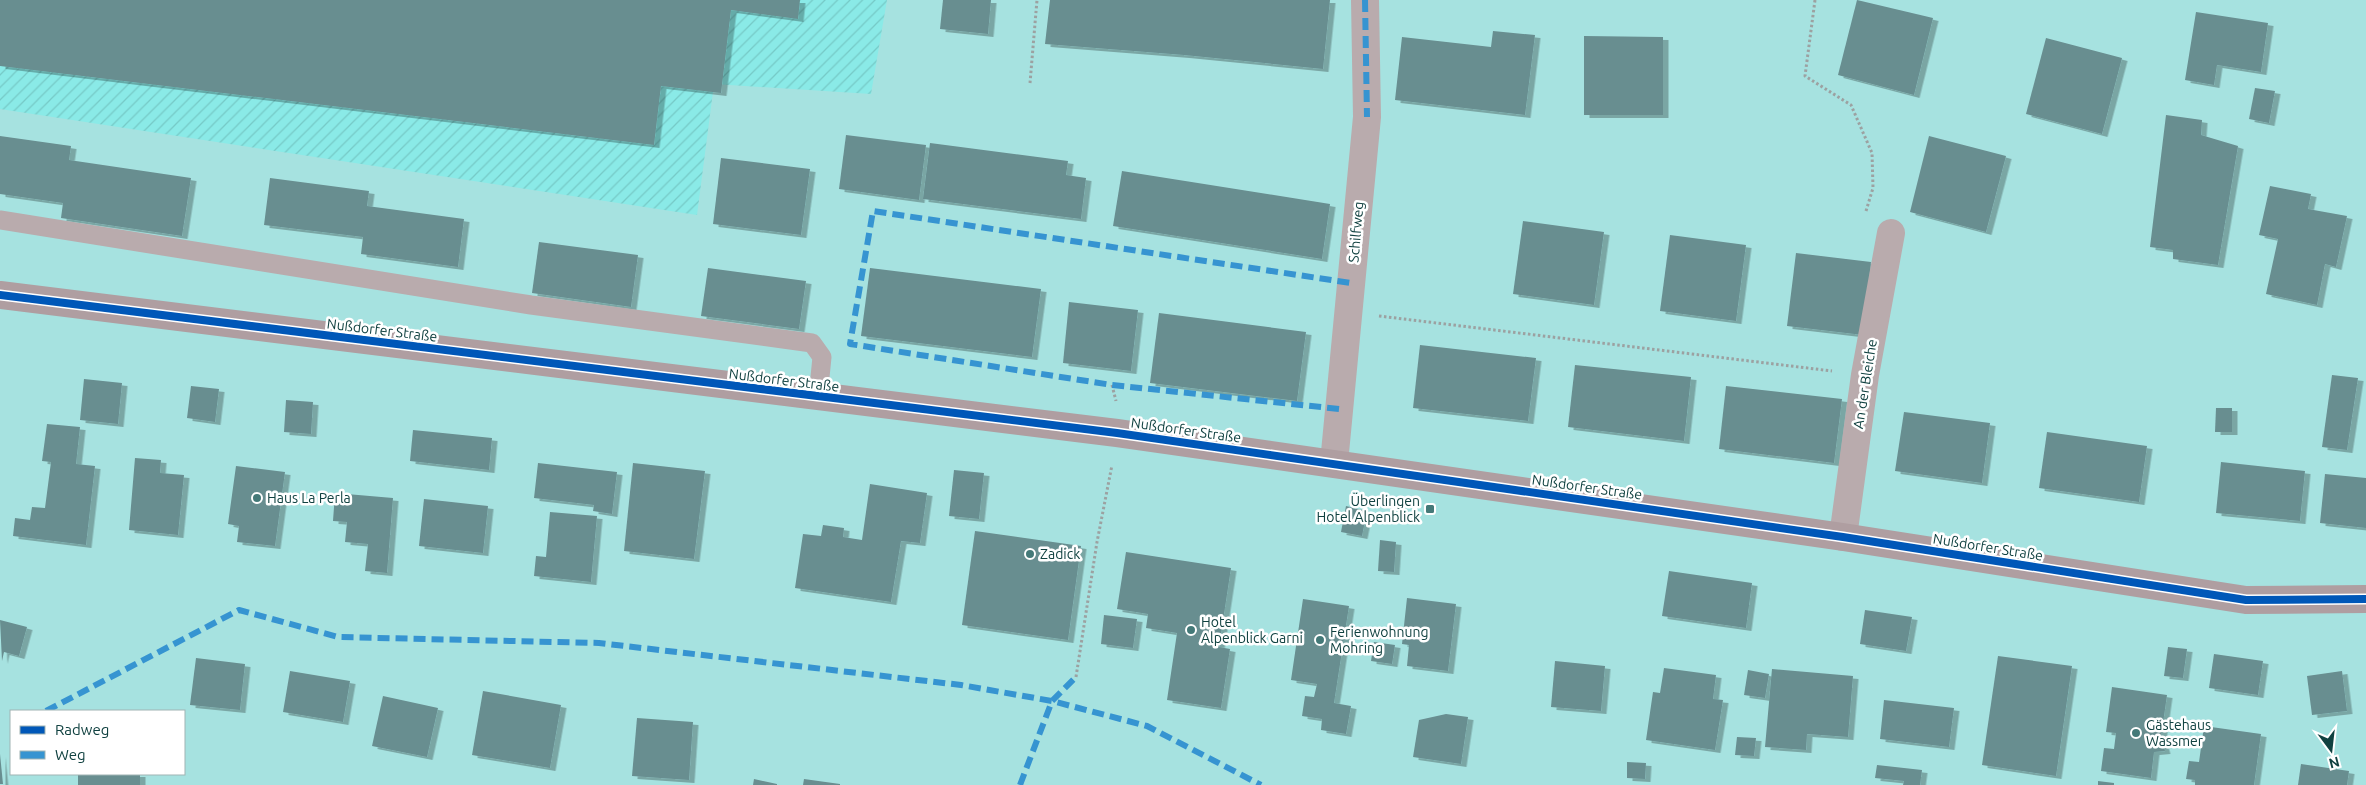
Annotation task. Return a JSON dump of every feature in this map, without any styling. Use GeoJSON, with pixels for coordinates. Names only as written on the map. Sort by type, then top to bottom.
{"type":"FeatureCollection","features":[{"type":"Feature","properties":{"kind":"street","name":"Schilfweg"},"geometry":{"type":"LineString","coordinates":[[1334,464],[1367,117],[1365,0]]}},
{"type":"Feature","properties":{"kind":"street","name":"An der Bleiche"},"geometry":{"type":"LineString","coordinates":[[1842,537],[1865,375],[1891,233]]}},
{"type":"Feature","properties":{"kind":"street","name":"Nußdorfer Straße"},"geometry":{"type":"LineString","coordinates":[[0,295],[1117,433],[1842,537],[2246,600],[2366,600]]}},
{"type":"Feature","properties":{"kind":"lane"},"geometry":{"type":"LineString","coordinates":[[0,220],[531,305],[812,343],[822,357],[818,397]]}},
{"type":"Feature","properties":{"kind":"path"},"geometry":{"type":"LineString","coordinates":[[1030,84],[1037,0]]}},
{"type":"Feature","properties":{"kind":"path"},"geometry":{"type":"LineString","coordinates":[[1815,0],[1806,76],[1852,105],[1872,152],[1873,188],[1865,216]]}},
{"type":"Feature","properties":{"kind":"path"},"geometry":{"type":"LineString","coordinates":[[1348,312],[1865,375]]}},
{"type":"Feature","properties":{"kind":"path"},"geometry":{"type":"LineString","coordinates":[[1076,677],[1097,542],[1113,462]]}},
{"type":"Feature","properties":{"kind":"shaded area"},"geometry":{"type":"Polygon","coordinates":[[[0,0],[887,0],[871,94],[714,84],[697,215],[0,109],[0,0]]]}},
{"type":"Feature","properties":{"kind":"building"},"geometry":{"type":"Polygon","coordinates":[[[0,0],[800,0],[798,19],[731,10],[721,93],[661,86],[654,145],[0,66],[0,0]]]}},
{"type":"Feature","properties":{"kind":"building"},"geometry":{"type":"Polygon","coordinates":[[[943,0],[991,0],[988,34],[940,29],[943,0]]]}},
{"type":"Feature","properties":{"kind":"building"},"geometry":{"type":"Polygon","coordinates":[[[1050,0],[1330,0],[1323,69],[1045,44],[1050,0]]]}},
{"type":"Feature","properties":{"kind":"building"},"geometry":{"type":"Polygon","coordinates":[[[1857,0],[1933,18],[1914,95],[1838,75],[1857,0]]]}},
{"type":"Feature","properties":{"kind":"building"},"geometry":{"type":"Polygon","coordinates":[[[2196,12],[2268,23],[2261,72],[2217,65],[2214,85],[2185,80],[2196,12]]]}},
{"type":"Feature","properties":{"kind":"building"},"geometry":{"type":"Polygon","coordinates":[[[1493,31],[1535,35],[1525,115],[1395,100],[1402,37],[1491,47],[1493,31]]]}},
{"type":"Feature","properties":{"kind":"building"},"geometry":{"type":"Polygon","coordinates":[[[1584,36],[1663,37],[1663,115],[1584,115],[1584,36]]]}},
{"type":"Feature","properties":{"kind":"building"},"geometry":{"type":"Polygon","coordinates":[[[2046,38],[2122,58],[2102,134],[2026,114],[2046,38]]]}},
{"type":"Feature","properties":{"kind":"building"},"geometry":{"type":"Polygon","coordinates":[[[2255,88],[2275,91],[2269,123],[2249,119],[2255,88]]]}},
{"type":"Feature","properties":{"kind":"building"},"geometry":{"type":"Polygon","coordinates":[[[2166,115],[2202,120],[2201,135],[2238,146],[2218,265],[2173,259],[2173,250],[2150,247],[2166,115]]]}},
{"type":"Feature","properties":{"kind":"building"},"geometry":{"type":"Polygon","coordinates":[[[846,135],[926,145],[919,200],[839,189],[846,135]]]}},
{"type":"Feature","properties":{"kind":"building"},"geometry":{"type":"Polygon","coordinates":[[[0,136],[71,146],[69,160],[191,178],[182,236],[61,218],[63,203],[0,194],[0,136]]]}},
{"type":"Feature","properties":{"kind":"building"},"geometry":{"type":"Polygon","coordinates":[[[1929,136],[2006,156],[1986,232],[1910,212],[1929,136]]]}},
{"type":"Feature","properties":{"kind":"building"},"geometry":{"type":"Polygon","coordinates":[[[930,143],[1068,161],[1066,175],[1086,178],[1081,219],[923,199],[930,143]]]}},
{"type":"Feature","properties":{"kind":"building"},"geometry":{"type":"Polygon","coordinates":[[[721,158],[810,169],[801,235],[713,224],[721,158]]]}},
{"type":"Feature","properties":{"kind":"building"},"geometry":{"type":"Polygon","coordinates":[[[1122,171],[1330,204],[1322,259],[1113,226],[1122,171]]]}},
{"type":"Feature","properties":{"kind":"building"},"geometry":{"type":"Polygon","coordinates":[[[270,178],[369,191],[367,206],[464,219],[458,267],[361,254],[363,237],[264,225],[270,178]]]}},
{"type":"Feature","properties":{"kind":"building"},"geometry":{"type":"Polygon","coordinates":[[[2270,186],[2311,194],[2308,209],[2347,216],[2336,267],[2325,264],[2317,305],[2266,294],[2278,239],[2259,235],[2270,186]]]}},
{"type":"Feature","properties":{"kind":"building"},"geometry":{"type":"Polygon","coordinates":[[[1523,221],[1604,232],[1594,305],[1513,294],[1523,221]]]}},
{"type":"Feature","properties":{"kind":"building"},"geometry":{"type":"Polygon","coordinates":[[[1670,235],[1746,245],[1736,321],[1660,311],[1670,235]]]}},
{"type":"Feature","properties":{"kind":"building"},"geometry":{"type":"Polygon","coordinates":[[[539,242],[638,255],[631,307],[532,293],[539,242]]]}},
{"type":"Feature","properties":{"kind":"building"},"geometry":{"type":"Polygon","coordinates":[[[1796,253],[1871,262],[1863,335],[1787,326],[1796,253]]]}},
{"type":"Feature","properties":{"kind":"building"},"geometry":{"type":"Polygon","coordinates":[[[708,268],[806,281],[799,329],[701,316],[708,268]]]}},
{"type":"Feature","properties":{"kind":"building"},"geometry":{"type":"Polygon","coordinates":[[[870,268],[1041,289],[1032,357],[861,336],[870,268]]]}},
{"type":"Feature","properties":{"kind":"building"},"geometry":{"type":"Polygon","coordinates":[[[1069,302],[1138,310],[1131,371],[1063,363],[1069,302]]]}},
{"type":"Feature","properties":{"kind":"building"},"geometry":{"type":"Polygon","coordinates":[[[1159,313],[1306,332],[1297,401],[1150,383],[1159,313]]]}},
{"type":"Feature","properties":{"kind":"building"},"geometry":{"type":"Polygon","coordinates":[[[1420,345],[1536,358],[1528,421],[1413,408],[1420,345]]]}},
{"type":"Feature","properties":{"kind":"building"},"geometry":{"type":"Polygon","coordinates":[[[1575,365],[1691,377],[1684,441],[1568,427],[1575,365]]]}},
{"type":"Feature","properties":{"kind":"building"},"geometry":{"type":"Polygon","coordinates":[[[2332,375],[2358,378],[2347,450],[2322,447],[2332,375]]]}},
{"type":"Feature","properties":{"kind":"building"},"geometry":{"type":"Polygon","coordinates":[[[84,379],[122,383],[118,424],[80,420],[84,379]]]}},
{"type":"Feature","properties":{"kind":"building"},"geometry":{"type":"Polygon","coordinates":[[[191,386],[219,389],[215,422],[187,418],[191,386]]]}},
{"type":"Feature","properties":{"kind":"building"},"geometry":{"type":"Polygon","coordinates":[[[1726,386],[1842,399],[1834,463],[1719,449],[1726,386]]]}},
{"type":"Feature","properties":{"kind":"building"},"geometry":{"type":"Polygon","coordinates":[[[286,400],[313,402],[311,434],[284,432],[286,400]]]}},
{"type":"Feature","properties":{"kind":"building"},"geometry":{"type":"Polygon","coordinates":[[[2216,408],[2232,408],[2232,432],[2215,432],[2216,408]]]}},
{"type":"Feature","properties":{"kind":"building"},"geometry":{"type":"Polygon","coordinates":[[[1904,412],[1990,423],[1982,483],[1895,471],[1904,412]]]}},
{"type":"Feature","properties":{"kind":"building"},"geometry":{"type":"Polygon","coordinates":[[[47,424],[80,427],[76,464],[95,466],[86,545],[13,536],[15,518],[30,520],[32,507],[45,508],[51,462],[42,461],[47,424]]]}},
{"type":"Feature","properties":{"kind":"building"},"geometry":{"type":"Polygon","coordinates":[[[413,430],[492,438],[489,470],[410,461],[413,430]]]}},
{"type":"Feature","properties":{"kind":"building"},"geometry":{"type":"Polygon","coordinates":[[[2047,432],[2147,446],[2139,502],[2039,488],[2047,432]]]}},
{"type":"Feature","properties":{"kind":"building"},"geometry":{"type":"Polygon","coordinates":[[[135,458],[161,460],[160,473],[184,475],[178,535],[129,530],[135,458]]]}},
{"type":"Feature","properties":{"kind":"building"},"geometry":{"type":"Polygon","coordinates":[[[2221,462],[2305,471],[2300,521],[2216,513],[2221,462]]]}},
{"type":"Feature","properties":{"kind":"building"},"geometry":{"type":"Polygon","coordinates":[[[538,463],[617,472],[612,514],[593,511],[594,505],[534,498],[538,463]]]}},
{"type":"Feature","properties":{"kind":"building"},"geometry":{"type":"Polygon","coordinates":[[[633,463],[705,471],[694,559],[624,551],[633,463]]]}},
{"type":"Feature","properties":{"kind":"building","name":"Haus La Perla"},"geometry":{"type":"Polygon","coordinates":[[[236,466],[285,472],[275,546],[237,542],[239,526],[228,524],[236,466]]]}},
{"type":"Feature","properties":{"kind":"building"},"geometry":{"type":"Polygon","coordinates":[[[954,470],[984,473],[979,519],[949,516],[954,470]]]}},
{"type":"Feature","properties":{"kind":"building"},"geometry":{"type":"Polygon","coordinates":[[[2325,474],[2366,478],[2366,528],[2320,523],[2325,474]]]}},
{"type":"Feature","properties":{"kind":"building"},"geometry":{"type":"Polygon","coordinates":[[[870,484],[927,493],[920,543],[901,541],[891,602],[795,588],[803,534],[821,536],[823,525],[844,528],[843,537],[862,540],[870,484]]]}},
{"type":"Feature","properties":{"kind":"building"},"geometry":{"type":"Polygon","coordinates":[[[335,493],[393,498],[387,573],[365,571],[368,544],[345,542],[347,522],[333,521],[335,493]]]}},
{"type":"Feature","properties":{"kind":"building"},"geometry":{"type":"Polygon","coordinates":[[[424,499],[488,506],[483,553],[419,546],[424,499]]]}},
{"type":"Feature","properties":{"kind":"building"},"geometry":{"type":"Polygon","coordinates":[[[1346,506],[1367,511],[1362,536],[1341,532],[1346,506]]]}},
{"type":"Feature","properties":{"kind":"building"},"geometry":{"type":"Polygon","coordinates":[[[550,512],[597,516],[591,582],[534,576],[536,556],[546,557],[550,512]]]}},
{"type":"Feature","properties":{"kind":"building"},"geometry":{"type":"Polygon","coordinates":[[[975,531],[1081,546],[1068,640],[962,625],[975,531]]]}},
{"type":"Feature","properties":{"kind":"building"},"geometry":{"type":"Polygon","coordinates":[[[1380,540],[1396,542],[1394,572],[1378,571],[1380,540]]]}},
{"type":"Feature","properties":{"kind":"building","name":"Hotel Alpenblick Garni"},"geometry":{"type":"Polygon","coordinates":[[[1126,552],[1231,568],[1219,647],[1230,649],[1221,708],[1167,700],[1177,633],[1146,628],[1148,614],[1117,609],[1126,552]]]}},
{"type":"Feature","properties":{"kind":"building"},"geometry":{"type":"Polygon","coordinates":[[[1669,571],[1752,583],[1746,628],[1662,616],[1669,571]]]}},
{"type":"Feature","properties":{"kind":"building"},"geometry":{"type":"Polygon","coordinates":[[[1407,598],[1456,604],[1448,671],[1407,666],[1409,645],[1402,644],[1407,598]]]}},
{"type":"Feature","properties":{"kind":"building","name":"Ferienwohnung Mohring"},"geometry":{"type":"Polygon","coordinates":[[[1303,599],[1349,606],[1334,703],[1351,706],[1346,734],[1321,730],[1322,719],[1302,716],[1305,696],[1314,697],[1317,684],[1291,680],[1303,599]]]}},
{"type":"Feature","properties":{"kind":"building"},"geometry":{"type":"Polygon","coordinates":[[[1865,610],[1912,617],[1906,651],[1860,644],[1865,610]]]}},
{"type":"Feature","properties":{"kind":"building"},"geometry":{"type":"Polygon","coordinates":[[[1104,615],[1137,619],[1133,648],[1101,644],[1104,615]]]}},
{"type":"Feature","properties":{"kind":"building"},"geometry":{"type":"Polygon","coordinates":[[[0,620],[27,627],[19,656],[4,652],[2,661],[0,620]]]}},
{"type":"Feature","properties":{"kind":"building"},"geometry":{"type":"Polygon","coordinates":[[[1374,642],[1395,645],[1392,664],[1371,661],[1374,642]]]}},
{"type":"Feature","properties":{"kind":"building"},"geometry":{"type":"Polygon","coordinates":[[[2168,647],[2187,649],[2183,678],[2164,676],[2168,647]]]}},
{"type":"Feature","properties":{"kind":"building"},"geometry":{"type":"Polygon","coordinates":[[[2214,654],[2263,661],[2258,695],[2209,688],[2214,654]]]}},
{"type":"Feature","properties":{"kind":"building"},"geometry":{"type":"Polygon","coordinates":[[[1998,656],[2072,666],[2056,776],[1982,765],[1998,656]]]}},
{"type":"Feature","properties":{"kind":"building"},"geometry":{"type":"Polygon","coordinates":[[[196,658],[245,664],[240,710],[190,705],[196,658]]]}},
{"type":"Feature","properties":{"kind":"building"},"geometry":{"type":"Polygon","coordinates":[[[1555,661],[1605,666],[1601,711],[1551,707],[1555,661]]]}},
{"type":"Feature","properties":{"kind":"building"},"geometry":{"type":"Polygon","coordinates":[[[1664,668],[1716,675],[1713,699],[1723,700],[1715,750],[1646,740],[1653,692],[1660,693],[1664,668]]]}},
{"type":"Feature","properties":{"kind":"building"},"geometry":{"type":"Polygon","coordinates":[[[1772,669],[1853,676],[1848,737],[1807,734],[1806,750],[1765,747],[1772,669]]]}},
{"type":"Feature","properties":{"kind":"building"},"geometry":{"type":"Polygon","coordinates":[[[1748,670],[1769,674],[1765,698],[1744,695],[1748,670]]]}},
{"type":"Feature","properties":{"kind":"building"},"geometry":{"type":"Polygon","coordinates":[[[290,671],[350,681],[343,722],[283,712],[290,671]]]}},
{"type":"Feature","properties":{"kind":"building"},"geometry":{"type":"Polygon","coordinates":[[[2342,671],[2347,711],[2312,715],[2307,676],[2342,671]]]}},
{"type":"Feature","properties":{"kind":"building","name":"Gästehaus Wassmer"},"geometry":{"type":"Polygon","coordinates":[[[2112,687],[2167,695],[2161,737],[2165,751],[2154,752],[2151,778],[2101,771],[2104,748],[2114,749],[2116,733],[2106,732],[2112,687]]]}},
{"type":"Feature","properties":{"kind":"building"},"geometry":{"type":"Polygon","coordinates":[[[483,691],[561,705],[550,768],[472,755],[483,691]]]}},
{"type":"Feature","properties":{"kind":"building"},"geometry":{"type":"Polygon","coordinates":[[[383,696],[438,708],[427,757],[372,746],[383,696]]]}},
{"type":"Feature","properties":{"kind":"building"},"geometry":{"type":"Polygon","coordinates":[[[1884,700],[1954,708],[1949,747],[1880,739],[1884,700]]]}},
{"type":"Feature","properties":{"kind":"building"},"geometry":{"type":"Polygon","coordinates":[[[1446,714],[1468,717],[1461,764],[1413,757],[1419,720],[1446,714]]]}},
{"type":"Feature","properties":{"kind":"building"},"geometry":{"type":"Polygon","coordinates":[[[637,718],[693,722],[689,780],[632,776],[637,718]]]}},
{"type":"Feature","properties":{"kind":"building"},"geometry":{"type":"Polygon","coordinates":[[[2204,726],[2261,734],[2254,785],[2195,785],[2195,780],[2186,779],[2189,761],[2199,762],[2204,726]]]}},
{"type":"Feature","properties":{"kind":"building"},"geometry":{"type":"Polygon","coordinates":[[[1737,737],[1756,738],[1754,756],[1735,755],[1737,737]]]}},
{"type":"Feature","properties":{"kind":"building"},"geometry":{"type":"Polygon","coordinates":[[[0,754],[3,784],[0,784],[0,754]]]}},
{"type":"Feature","properties":{"kind":"building"},"geometry":{"type":"Polygon","coordinates":[[[1627,762],[1646,763],[1645,779],[1627,778],[1627,762]]]}},
{"type":"Feature","properties":{"kind":"building"},"geometry":{"type":"Polygon","coordinates":[[[2301,764],[2349,771],[2347,785],[2298,785],[2301,764]]]}},
{"type":"Feature","properties":{"kind":"building"},"geometry":{"type":"Polygon","coordinates":[[[1877,765],[1922,770],[1920,785],[1903,785],[1904,781],[1875,778],[1877,765]]]}},
{"type":"Feature","properties":{"kind":"building"},"geometry":{"type":"Polygon","coordinates":[[[78,775],[140,775],[140,785],[78,785],[78,775]]]}},
{"type":"Feature","properties":{"kind":"building"},"geometry":{"type":"Polygon","coordinates":[[[754,779],[777,784],[777,785],[753,785],[754,779]]]}},
{"type":"Feature","properties":{"kind":"building"},"geometry":{"type":"Polygon","coordinates":[[[804,779],[840,784],[840,785],[803,785],[804,779]]]}},
{"type":"Feature","properties":{"kind":"building"},"geometry":{"type":"Polygon","coordinates":[[[2098,781],[2114,783],[2114,785],[2098,785],[2098,781]]]}},
{"type":"Feature","properties":{"kind":"marked path"},"geometry":{"type":"LineString","coordinates":[[1365,0],[1367,117]]}},
{"type":"Feature","properties":{"kind":"marked path"},"geometry":{"type":"LineString","coordinates":[[1339,409],[1112,385],[850,344],[873,211],[1351,283]]}},
{"type":"Feature","properties":{"kind":"marked path"},"geometry":{"type":"LineString","coordinates":[[48,710],[239,610],[338,637],[599,643],[961,685],[1052,701],[1147,726],[1261,785]]}},
{"type":"Feature","properties":{"kind":"marked path"},"geometry":{"type":"LineString","coordinates":[[1020,785],[1052,701],[1076,677]]}},
{"type":"Feature","properties":{"kind":"cycle path"},"geometry":{"type":"LineString","coordinates":[[0,295],[1117,433],[1843,537],[2246,600],[2366,599]]}},
{"type":"Feature","properties":{"kind":"place","name":"Haus La Perla"},"geometry":{"type":"Point","coordinates":[257,498]}},
{"type":"Feature","properties":{"kind":"place","name":"Überlingen Hotel Alpenblick"},"geometry":{"type":"Point","coordinates":[1430,509]}},
{"type":"Feature","properties":{"kind":"place","name":"Zadick"},"geometry":{"type":"Point","coordinates":[1030,554]}},
{"type":"Feature","properties":{"kind":"place","name":"Hotel Alpenblick Garni"},"geometry":{"type":"Point","coordinates":[1191,630]}},
{"type":"Feature","properties":{"kind":"place","name":"Ferienwohnung Mohring"},"geometry":{"type":"Point","coordinates":[1320,640]}},
{"type":"Feature","properties":{"kind":"place","name":"Gästehaus Wassmer"},"geometry":{"type":"Point","coordinates":[2136,733]}}]}
